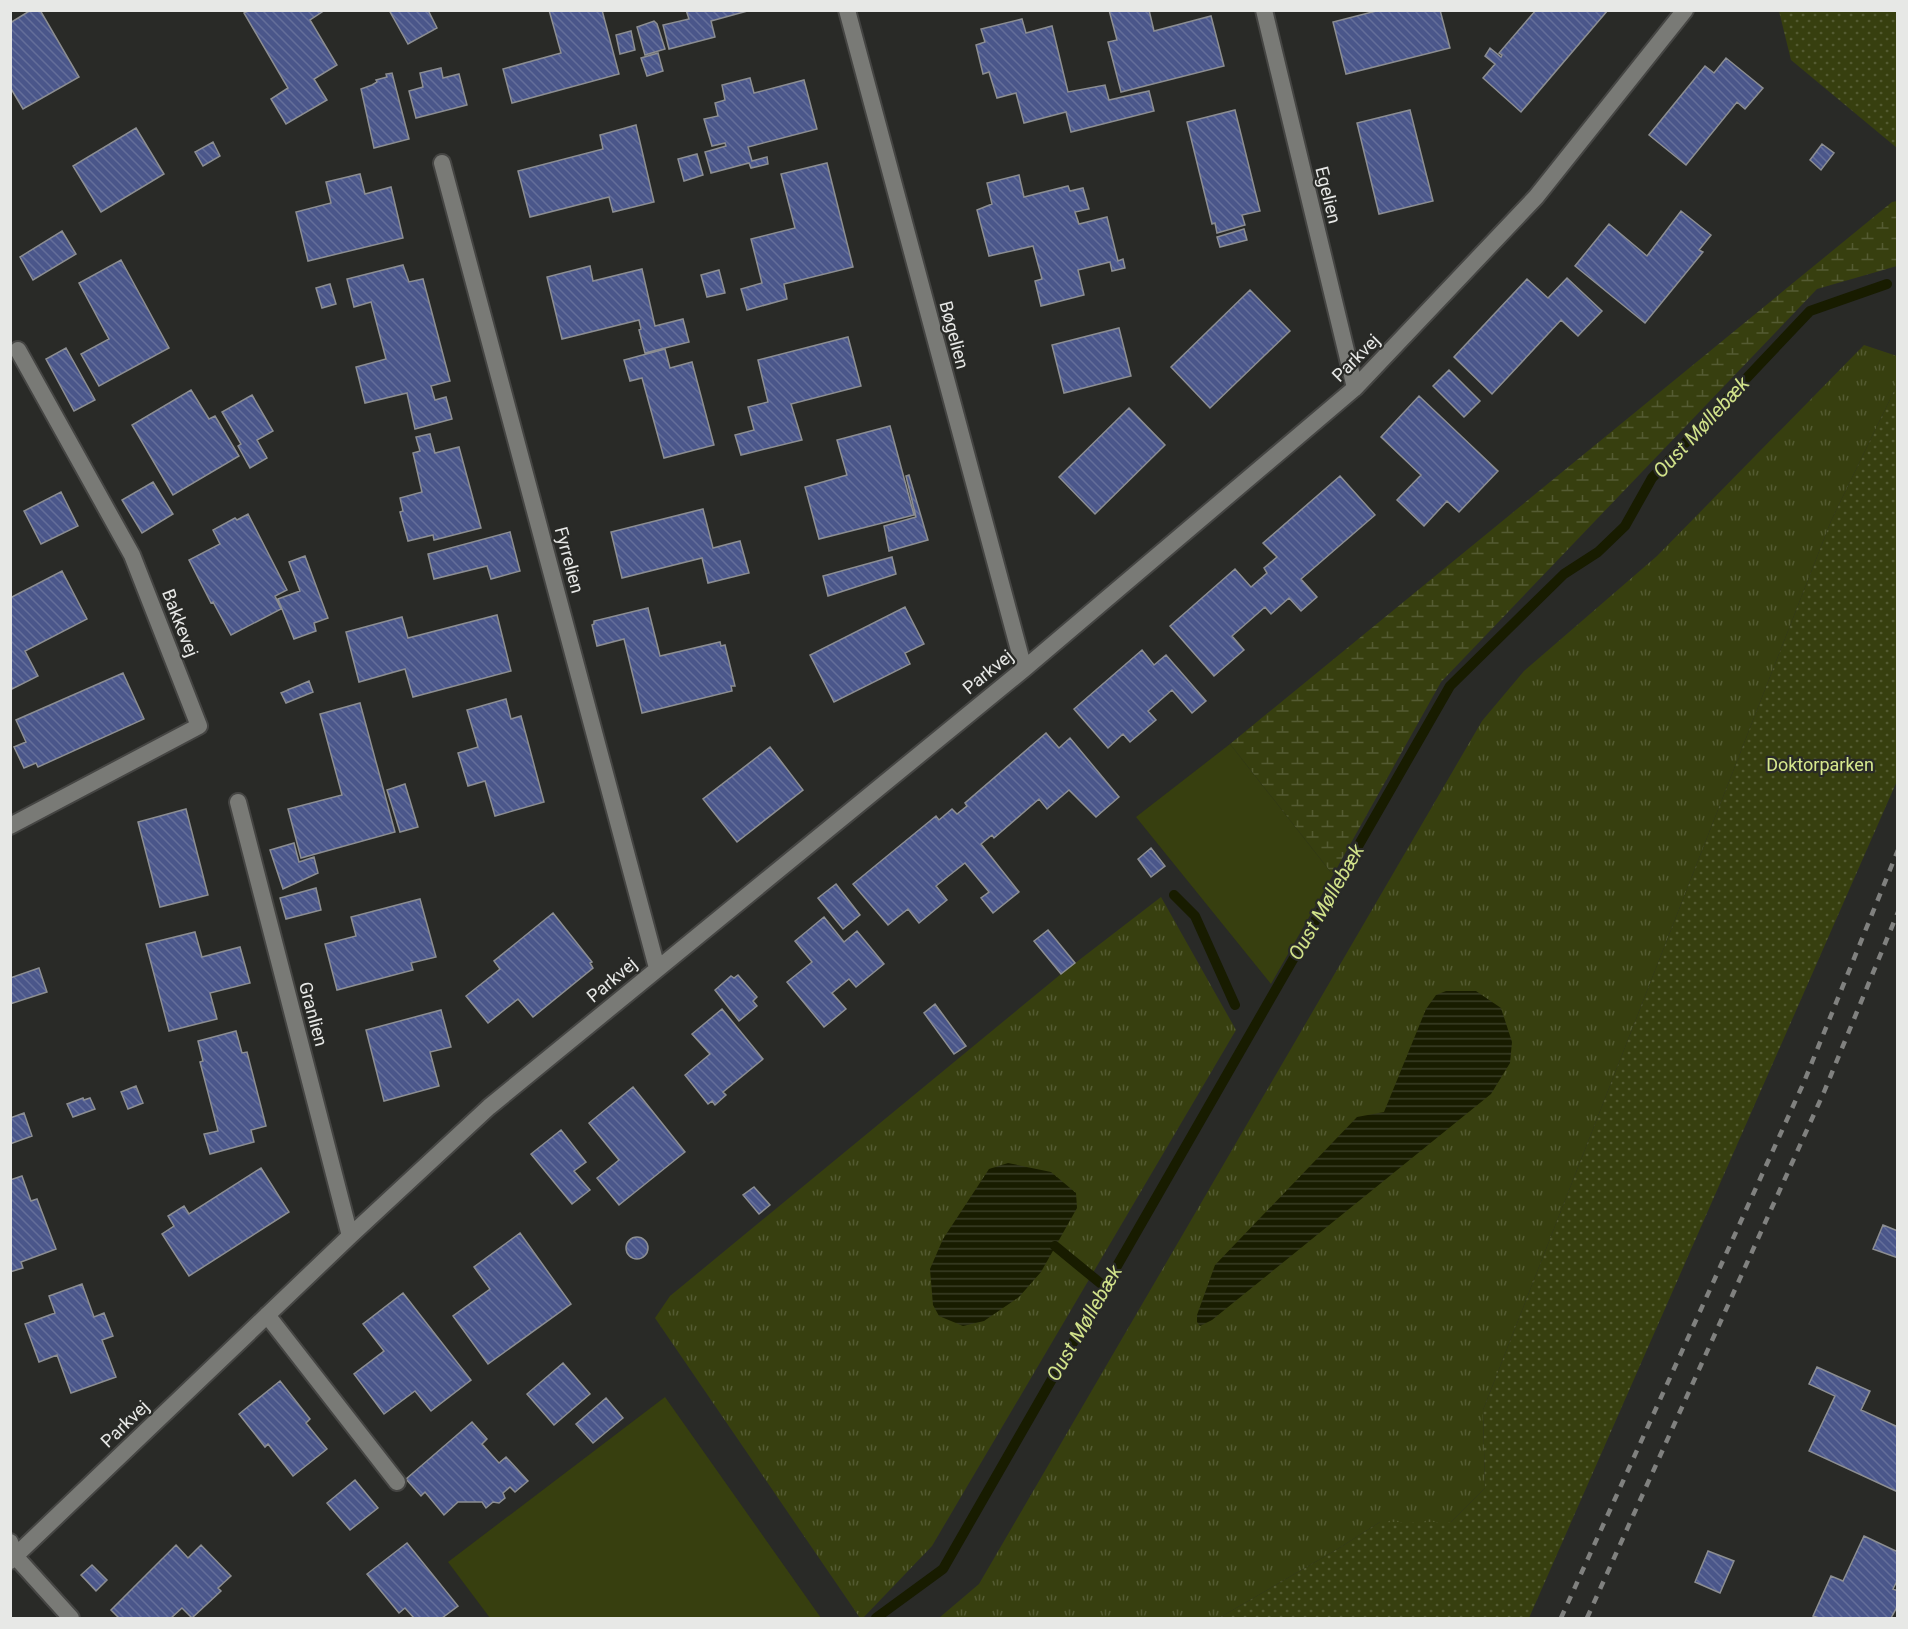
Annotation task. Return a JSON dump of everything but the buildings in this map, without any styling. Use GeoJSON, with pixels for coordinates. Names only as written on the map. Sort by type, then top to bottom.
{"type":"FeatureCollection","features":[{"type":"Feature","properties":{"kind":"street","name":"Bøgelien"},"geometry":{"type":"LineString","coordinates":[[847,10],[1024,669]]}},
{"type":"Feature","properties":{"kind":"street","name":"Egelien"},"geometry":{"type":"LineString","coordinates":[[1264,10],[1354,388]]}},
{"type":"Feature","properties":{"kind":"street","name":"Parkvej"},"geometry":{"type":"LineString","coordinates":[[12,1553],[489,1107],[1024,669],[1354,388],[1536,197],[1685,10]]}},
{"type":"Feature","properties":{"kind":"street","name":"Fyrrelien"},"geometry":{"type":"LineString","coordinates":[[442,163],[657,968]]}},
{"type":"Feature","properties":{"kind":"street","name":"Bakkevej"},"geometry":{"type":"LineString","coordinates":[[10,826],[199,726],[132,555],[18,350]]}},
{"type":"Feature","properties":{"kind":"street","name":"Granlien"},"geometry":{"type":"LineString","coordinates":[[238,802],[350,1236]]}},
{"type":"Feature","properties":{"kind":"street"},"geometry":{"type":"LineString","coordinates":[[267,1315],[397,1482]]}},
{"type":"Feature","properties":{"kind":"street"},"geometry":{"type":"LineString","coordinates":[[12,1553],[71,1618]]}},
{"type":"Feature","properties":{"kind":"green space"},"geometry":{"type":"Polygon","coordinates":[[[1779,11],[1897,11],[1897,148],[1791,60],[1779,11]]]}},
{"type":"Feature","properties":{"kind":"green space"},"geometry":{"type":"Polygon","coordinates":[[[1897,201],[1897,266],[1817,289],[1441,682],[1333,875],[1230,744],[1892,202],[1897,201]]]}},
{"type":"Feature","properties":{"kind":"green space"},"geometry":{"type":"Polygon","coordinates":[[[1864,345],[1897,356],[1897,385],[1831,521],[1483,1410],[1485,1488],[1451,1522],[1380,1522],[1219,1618],[939,1618],[979,1584],[1482,721],[1524,671],[1657,556],[1864,345]]]}},
{"type":"Feature","properties":{"kind":"green space","name":"Doktorparken"},"geometry":{"type":"Polygon","coordinates":[[[1897,385],[1897,781],[1529,1618],[1219,1618],[1380,1522],[1451,1522],[1485,1488],[1483,1410],[1831,521],[1897,385]]]}},
{"type":"Feature","properties":{"kind":"green space"},"geometry":{"type":"Polygon","coordinates":[[[1230,744],[1333,875],[1271,984],[1136,817],[1230,744]]]}},
{"type":"Feature","properties":{"kind":"green space"},"geometry":{"type":"Polygon","coordinates":[[[1161,897],[1236,1030],[932,1546],[863,1618],[860,1618],[655,1318],[670,1296],[1061,974],[1161,897]]]}},
{"type":"Feature","properties":{"kind":"green space"},"geometry":{"type":"Polygon","coordinates":[[[665,1397],[821,1618],[490,1618],[448,1562],[665,1397]]]}},
{"type":"Feature","properties":{"kind":"shaded area"},"geometry":{"type":"Polygon","coordinates":[[[1446,991],[1476,991],[1501,1008],[1512,1042],[1510,1063],[1491,1094],[1212,1320],[1200,1326],[1197,1322],[1197,1315],[1215,1265],[1357,1117],[1384,1112],[1426,1009],[1436,995],[1446,991]]]}},
{"type":"Feature","properties":{"kind":"shaded area"},"geometry":{"type":"Polygon","coordinates":[[[1008,1163],[1051,1172],[1076,1193],[1077,1208],[1041,1272],[1019,1297],[984,1321],[963,1326],[939,1316],[933,1305],[930,1269],[943,1239],[989,1169],[1008,1163]]]}},
{"type":"Feature","properties":{"kind":"waterway","name":"Oust Møllebæk"},"geometry":{"type":"LineString","coordinates":[[876,1618],[943,1569],[1450,686],[1564,574],[1598,552],[1625,526],[1652,478],[1810,311],[1887,284]]}},
{"type":"Feature","properties":{"kind":"waterway"},"geometry":{"type":"LineString","coordinates":[[1174,895],[1195,916],[1235,1005]]}},
{"type":"Feature","properties":{"kind":"waterway"},"geometry":{"type":"LineString","coordinates":[[1055,1246],[1105,1287]]}},
{"type":"Feature","properties":{"kind":"railway"},"geometry":{"type":"LineString","coordinates":[[1561,1618],[1804,1082],[1898,850]]}},
{"type":"Feature","properties":{"kind":"railway"},"geometry":{"type":"LineString","coordinates":[[1587,1618],[1824,1092],[1898,912]]}}]}
